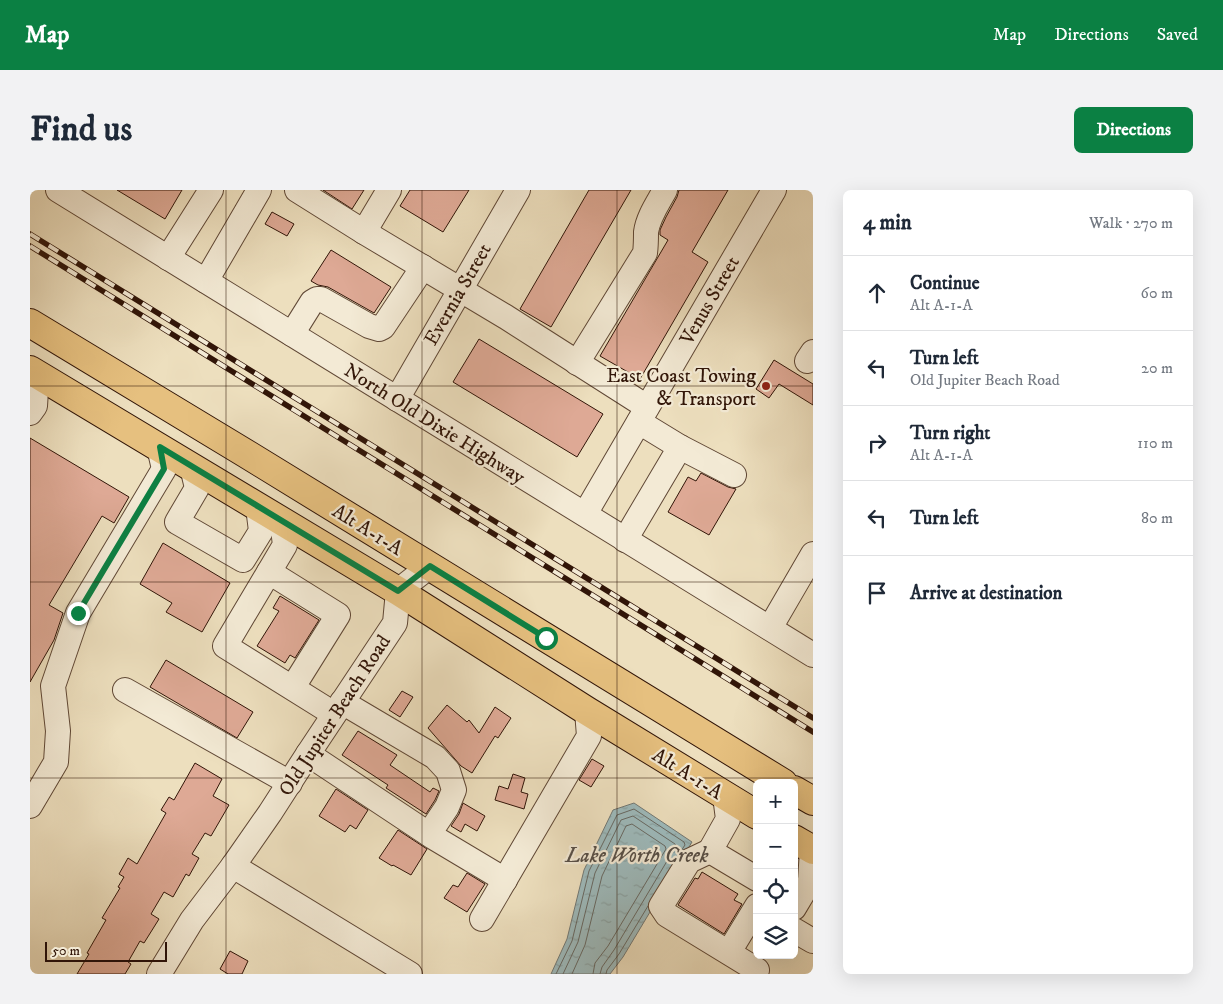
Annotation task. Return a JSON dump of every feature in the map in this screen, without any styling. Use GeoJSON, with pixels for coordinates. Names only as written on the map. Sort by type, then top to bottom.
{"type":"FeatureCollection","features":[{"type":"Feature","properties":{"kind":"main road","name":"Alt A-1-A"},"geometry":{"type":"LineString","coordinates":[[30,323],[776,779]]}},
{"type":"Feature","properties":{"kind":"main road","name":"Alt A-1-A"},"geometry":{"type":"LineString","coordinates":[[33,372],[398,591],[753,814]]}},
{"type":"Feature","properties":{"kind":"main road"},"geometry":{"type":"LineString","coordinates":[[33,372],[78,378],[97,384],[189,439],[228,443]]}},
{"type":"Feature","properties":{"kind":"main road"},"geometry":{"type":"LineString","coordinates":[[798,793],[813,802]]}},
{"type":"Feature","properties":{"kind":"street","name":"North Old Dixie Highway"},"geometry":{"type":"LineString","coordinates":[[58,190],[813,655]]}},
{"type":"Feature","properties":{"kind":"street"},"geometry":{"type":"LineString","coordinates":[[168,258],[211,190]]}},
{"type":"Feature","properties":{"kind":"street"},"geometry":{"type":"LineString","coordinates":[[206,281],[259,190]]}},
{"type":"Feature","properties":{"kind":"street"},"geometry":{"type":"LineString","coordinates":[[298,190],[577,363],[680,447],[734,475]]}},
{"type":"Feature","properties":{"kind":"street"},"geometry":{"type":"LineString","coordinates":[[364,232],[390,190]]}},
{"type":"Feature","properties":{"kind":"street","name":"Evernia Street"},"geometry":{"type":"LineString","coordinates":[[397,399],[518,190]]}},
{"type":"Feature","properties":{"kind":"street"},"geometry":{"type":"LineString","coordinates":[[577,363],[645,253],[646,231],[650,218],[665,190]]}},
{"type":"Feature","properties":{"kind":"street","name":"Venus Street"},"geometry":{"type":"LineString","coordinates":[[584,514],[774,190]]}},
{"type":"Feature","properties":{"kind":"street"},"geometry":{"type":"LineString","coordinates":[[292,334],[312,302],[317,299],[321,299],[369,326],[379,329],[383,327],[423,267]]}},
{"type":"Feature","properties":{"kind":"street"},"geometry":{"type":"LineString","coordinates":[[30,413],[35,406],[33,372]]}},
{"type":"Feature","properties":{"kind":"street"},"geometry":{"type":"LineString","coordinates":[[30,806],[56,762],[58,731],[53,686],[78,613],[164,469],[160,447]]}},
{"type":"Feature","properties":{"kind":"street"},"geometry":{"type":"LineString","coordinates":[[625,540],[680,447]]}},
{"type":"Feature","properties":{"kind":"street"},"geometry":{"type":"LineString","coordinates":[[192,467],[197,488],[177,522],[243,560],[261,531],[258,507]]}},
{"type":"Feature","properties":{"kind":"street"},"geometry":{"type":"LineString","coordinates":[[282,521],[286,545],[225,646],[293,687],[435,757],[448,771],[454,790],[447,807],[429,834]]}},
{"type":"Feature","properties":{"kind":"street"},"geometry":{"type":"LineString","coordinates":[[770,628],[813,554]]}},
{"type":"Feature","properties":{"kind":"street"},"geometry":{"type":"LineString","coordinates":[[398,591],[430,566]]}},
{"type":"Feature","properties":{"kind":"street"},"geometry":{"type":"LineString","coordinates":[[269,572],[338,615],[293,687]]}},
{"type":"Feature","properties":{"kind":"street","name":"Old Jupiter Beach Road"},"geometry":{"type":"LineString","coordinates":[[159,974],[192,920],[270,813],[395,623],[398,591]]}},
{"type":"Feature","properties":{"kind":"street"},"geometry":{"type":"LineString","coordinates":[[125,690],[290,783]]}},
{"type":"Feature","properties":{"kind":"street"},"geometry":{"type":"LineString","coordinates":[[482,919],[589,736],[587,711]]}},
{"type":"Feature","properties":{"kind":"street"},"geometry":{"type":"LineString","coordinates":[[308,754],[429,834],[505,880]]}},
{"type":"Feature","properties":{"kind":"street"},"geometry":{"type":"LineString","coordinates":[[725,796],[728,819],[710,851],[689,861],[661,906],[666,915],[729,952],[759,967]]}},
{"type":"Feature","properties":{"kind":"street"},"geometry":{"type":"LineString","coordinates":[[798,901],[810,881],[808,847]]}},
{"type":"Feature","properties":{"kind":"street"},"geometry":{"type":"LineString","coordinates":[[710,851],[753,877]]}},
{"type":"Feature","properties":{"kind":"street"},"geometry":{"type":"LineString","coordinates":[[233,866],[410,974]]}},
{"type":"Feature","properties":{"kind":"street"},"geometry":{"type":"LineString","coordinates":[[729,952],[753,913]]}},
{"type":"Feature","properties":{"kind":"street"},"geometry":{"type":"LineString","coordinates":[[798,932],[813,941]]}},
{"type":"Feature","properties":{"kind":"water","name":"Lake Worth Creek"},"geometry":{"type":"Polygon","coordinates":[[[634,803],[692,842],[623,957],[610,974],[551,974],[567,939],[584,870],[613,810],[634,803]]]}},
{"type":"Feature","properties":{"kind":"building"},"geometry":{"type":"Polygon","coordinates":[[[117,190],[182,190],[165,219],[117,190]]]}},
{"type":"Feature","properties":{"kind":"building"},"geometry":{"type":"Polygon","coordinates":[[[323,190],[364,190],[352,209],[323,190]]]}},
{"type":"Feature","properties":{"kind":"building"},"geometry":{"type":"Polygon","coordinates":[[[410,190],[469,190],[443,232],[400,206],[410,190]]]}},
{"type":"Feature","properties":{"kind":"building"},"geometry":{"type":"Polygon","coordinates":[[[589,190],[631,190],[551,327],[520,309],[589,190]]]}},
{"type":"Feature","properties":{"kind":"building"},"geometry":{"type":"Polygon","coordinates":[[[679,190],[728,190],[692,252],[708,262],[640,379],[600,356],[668,240],[660,235],[660,230],[679,190]]]}},
{"type":"Feature","properties":{"kind":"building"},"geometry":{"type":"Polygon","coordinates":[[[272,212],[294,224],[287,236],[265,224],[272,212]]]}},
{"type":"Feature","properties":{"kind":"building"},"geometry":{"type":"Polygon","coordinates":[[[331,250],[391,287],[374,313],[328,287],[311,281],[331,250]]]}},
{"type":"Feature","properties":{"kind":"building"},"geometry":{"type":"Polygon","coordinates":[[[479,339],[603,414],[577,457],[453,382],[479,339]]]}},
{"type":"Feature","properties":{"kind":"building"},"geometry":{"type":"Polygon","coordinates":[[[774,360],[813,384],[813,405],[779,384],[769,398],[756,389],[774,360]]]}},
{"type":"Feature","properties":{"kind":"building"},"geometry":{"type":"Polygon","coordinates":[[[30,438],[129,497],[114,523],[102,516],[49,605],[63,613],[54,640],[30,682],[30,438]]]}},
{"type":"Feature","properties":{"kind":"building"},"geometry":{"type":"Polygon","coordinates":[[[701,473],[728,487],[736,489],[709,535],[668,512],[688,477],[696,481],[701,473]]]}},
{"type":"Feature","properties":{"kind":"building"},"geometry":{"type":"Polygon","coordinates":[[[163,543],[230,583],[202,632],[166,612],[172,603],[140,584],[163,543]]]}},
{"type":"Feature","properties":{"kind":"building"},"geometry":{"type":"Polygon","coordinates":[[[280,596],[319,620],[295,658],[290,655],[285,663],[257,646],[279,611],[273,608],[280,596]]]}},
{"type":"Feature","properties":{"kind":"building"},"geometry":{"type":"Polygon","coordinates":[[[166,660],[253,712],[237,738],[150,687],[166,660]]]}},
{"type":"Feature","properties":{"kind":"building"},"geometry":{"type":"Polygon","coordinates":[[[402,691],[413,697],[400,717],[389,710],[402,691]]]}},
{"type":"Feature","properties":{"kind":"building"},"geometry":{"type":"Polygon","coordinates":[[[447,705],[467,722],[469,720],[479,733],[495,707],[511,718],[498,738],[495,736],[472,773],[461,766],[428,728],[447,705]]]}},
{"type":"Feature","properties":{"kind":"building"},"geometry":{"type":"Polygon","coordinates":[[[358,731],[397,755],[390,765],[430,792],[433,788],[439,791],[426,814],[386,788],[388,785],[342,755],[358,731]]]}},
{"type":"Feature","properties":{"kind":"building"},"geometry":{"type":"Polygon","coordinates":[[[592,759],[604,766],[591,787],[579,780],[592,759]]]}},
{"type":"Feature","properties":{"kind":"building"},"geometry":{"type":"Polygon","coordinates":[[[195,763],[222,779],[213,796],[229,805],[211,836],[205,833],[192,854],[199,858],[189,876],[186,874],[173,897],[164,892],[151,914],[159,919],[144,943],[140,941],[128,962],[131,964],[125,974],[77,974],[106,920],[102,918],[120,888],[118,887],[124,877],[119,874],[128,858],[137,864],[166,813],[161,810],[169,797],[174,800],[195,763]]]}},
{"type":"Feature","properties":{"kind":"building"},"geometry":{"type":"Polygon","coordinates":[[[513,774],[525,778],[521,792],[528,794],[524,809],[495,800],[499,786],[508,789],[513,774]]]}},
{"type":"Feature","properties":{"kind":"building"},"geometry":{"type":"Polygon","coordinates":[[[336,789],[368,810],[356,829],[350,825],[345,832],[319,816],[336,789]]]}},
{"type":"Feature","properties":{"kind":"building"},"geometry":{"type":"Polygon","coordinates":[[[463,803],[485,816],[477,831],[465,824],[461,832],[451,826],[459,814],[463,803]]]}},
{"type":"Feature","properties":{"kind":"building"},"geometry":{"type":"Polygon","coordinates":[[[398,830],[427,849],[411,875],[379,858],[398,830]]]}},
{"type":"Feature","properties":{"kind":"building"},"geometry":{"type":"Polygon","coordinates":[[[702,872],[738,894],[734,900],[742,904],[724,934],[678,905],[695,878],[698,879],[702,872]]]}},
{"type":"Feature","properties":{"kind":"building"},"geometry":{"type":"Polygon","coordinates":[[[467,873],[485,884],[467,912],[444,898],[453,885],[458,887],[467,873]]]}},
{"type":"Feature","properties":{"kind":"building"},"geometry":{"type":"Polygon","coordinates":[[[230,951],[248,961],[242,974],[228,974],[220,969],[230,951]]]}},
{"type":"Feature","properties":{"kind":"railway"},"geometry":{"type":"LineString","coordinates":[[30,234],[813,718]]}},
{"type":"Feature","properties":{"kind":"railway"},"geometry":{"type":"LineString","coordinates":[[30,246],[813,732]]}},
{"type":"Feature","properties":{"kind":"place","name":"East Coast Towing & Transport"},"geometry":{"type":"Point","coordinates":[766,386]}},
{"type":"Feature","properties":{"kind":"route"},"geometry":{"type":"LineString","coordinates":[[78,613],[164,469],[160,447],[398,591],[430,566],[546,638]]}}]}
